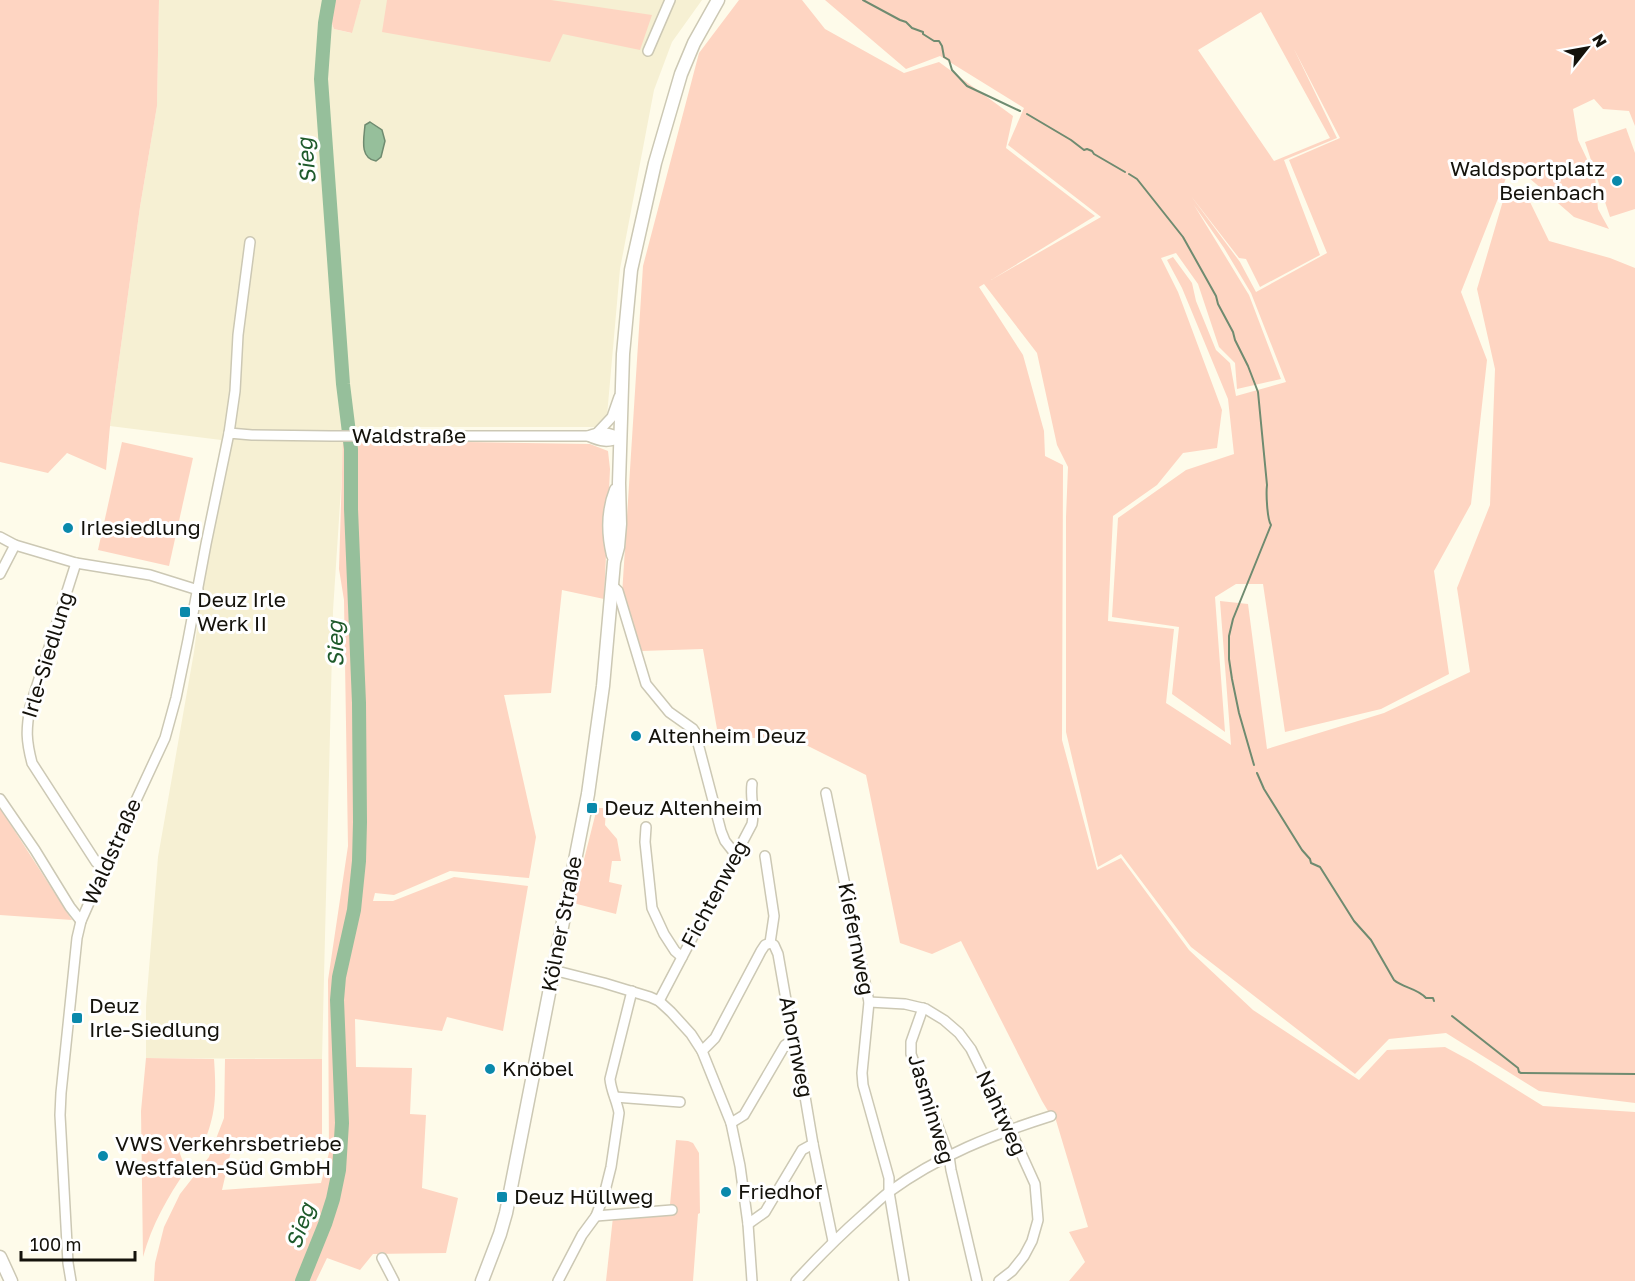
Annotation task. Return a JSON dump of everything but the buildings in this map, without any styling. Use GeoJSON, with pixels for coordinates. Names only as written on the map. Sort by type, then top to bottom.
{"type":"FeatureCollection","features":[{"type":"Feature","properties":{"kind":"main road","name":"Kölner Straße"},"geometry":{"type":"LineString","coordinates":[[482,1281],[506,1212],[589,783],[603,686],[614,561],[609,523],[614,495],[619,483],[625,323],[630,270],[655,163],[681,74],[694,43],[718,0]]}},
{"type":"Feature","properties":{"kind":"main road"},"geometry":{"type":"LineString","coordinates":[[0,1257],[11,1281]]}},
{"type":"Feature","properties":{"kind":"street"},"geometry":{"type":"LineString","coordinates":[[648,51],[670,0]]}},
{"type":"Feature","properties":{"kind":"street","name":"Waldstraße"},"geometry":{"type":"LineString","coordinates":[[71,1281],[68,1263],[60,1115],[77,938],[81,921],[165,738],[176,698],[236,391],[238,335],[250,242]]}},
{"type":"Feature","properties":{"kind":"street"},"geometry":{"type":"LineString","coordinates":[[593,434],[612,417],[622,389]]}},
{"type":"Feature","properties":{"kind":"street","name":"Waldstraße"},"geometry":{"type":"LineString","coordinates":[[229,433],[343,436],[593,434],[599,441],[610,442],[621,438]]}},
{"type":"Feature","properties":{"kind":"street","name":"Irle-Siedlung"},"geometry":{"type":"LineString","coordinates":[[0,537],[15,545],[76,563],[150,575],[198,590]]}},
{"type":"Feature","properties":{"kind":"street"},"geometry":{"type":"LineString","coordinates":[[0,574],[15,545]]}},
{"type":"Feature","properties":{"kind":"street","name":"Irle-Siedlung"},"geometry":{"type":"LineString","coordinates":[[76,563],[30,707],[26,728],[27,746],[32,763],[96,862],[104,869]]}},
{"type":"Feature","properties":{"kind":"street"},"geometry":{"type":"LineString","coordinates":[[612,585],[618,591],[646,684],[669,712],[695,732],[721,831],[735,855]]}},
{"type":"Feature","properties":{"kind":"street","name":"Fichtenweg"},"geometry":{"type":"LineString","coordinates":[[659,1001],[752,824],[754,816],[752,784]]}},
{"type":"Feature","properties":{"kind":"street","name":"Kiefernweg"},"geometry":{"type":"LineString","coordinates":[[826,792],[869,1002],[862,1072],[863,1085],[889,1178],[888,1192],[904,1281]]}},
{"type":"Feature","properties":{"kind":"street"},"geometry":{"type":"LineString","coordinates":[[0,799],[81,921]]}},
{"type":"Feature","properties":{"kind":"street"},"geometry":{"type":"LineString","coordinates":[[646,827],[646,853],[653,914],[681,957]]}},
{"type":"Feature","properties":{"kind":"street","name":"Ahornweg"},"geometry":{"type":"LineString","coordinates":[[765,856],[774,916],[770,943],[774,945],[778,954],[833,1241]]}},
{"type":"Feature","properties":{"kind":"street"},"geometry":{"type":"LineString","coordinates":[[702,1051],[715,1038],[761,951],[765,945],[770,943]]}},
{"type":"Feature","properties":{"kind":"street"},"geometry":{"type":"LineString","coordinates":[[553,970],[632,991],[659,1001],[682,1023],[702,1051],[730,1123],[740,1167],[748,1224],[752,1281]]}},
{"type":"Feature","properties":{"kind":"street"},"geometry":{"type":"LineString","coordinates":[[569,1281],[560,1277],[582,1234],[596,1216],[611,1167],[619,1113],[610,1079],[632,991]]}},
{"type":"Feature","properties":{"kind":"street","name":"Nahtweg"},"geometry":{"type":"LineString","coordinates":[[869,1002],[905,1004],[923,1008],[944,1020],[959,1033],[971,1049],[1010,1129],[1035,1184],[1038,1220],[1032,1241],[1024,1256],[1012,1271],[999,1281]]}},
{"type":"Feature","properties":{"kind":"street","name":"Jasminweg"},"geometry":{"type":"LineString","coordinates":[[923,1008],[911,1042],[911,1054],[949,1156],[977,1281]]}},
{"type":"Feature","properties":{"kind":"street"},"geometry":{"type":"LineString","coordinates":[[730,1123],[744,1115],[785,1045],[793,1040]]}},
{"type":"Feature","properties":{"kind":"street"},"geometry":{"type":"LineString","coordinates":[[615,1097],[680,1102]]}},
{"type":"Feature","properties":{"kind":"street"},"geometry":{"type":"LineString","coordinates":[[796,1281],[833,1241],[888,1192],[949,1156],[1010,1129],[1051,1116]]}},
{"type":"Feature","properties":{"kind":"street"},"geometry":{"type":"LineString","coordinates":[[748,1224],[765,1212],[802,1150],[813,1144]]}},
{"type":"Feature","properties":{"kind":"street"},"geometry":{"type":"LineString","coordinates":[[596,1216],[672,1210]]}},
{"type":"Feature","properties":{"kind":"street"},"geometry":{"type":"LineString","coordinates":[[382,1258],[393,1281]]}},
{"type":"Feature","properties":{"kind":"shaded area"},"geometry":{"type":"Polygon","coordinates":[[[0,0],[159,0],[157,106],[140,207],[106,470],[67,453],[48,473],[0,462],[0,0]]]}},
{"type":"Feature","properties":{"kind":"shaded area"},"geometry":{"type":"Polygon","coordinates":[[[159,0],[322,0],[334,29],[351,33],[361,0],[702,0],[672,42],[654,90],[620,269],[606,427],[345,427],[333,611],[322,1059],[146,1058],[146,1006],[158,857],[194,652],[221,440],[110,426],[140,207],[157,106],[159,0]]]}},
{"type":"Feature","properties":{"kind":"shaded area"},"geometry":{"type":"Polygon","coordinates":[[[322,0],[361,0],[352,33],[334,29],[322,0]]]}},
{"type":"Feature","properties":{"kind":"shaded area"},"geometry":{"type":"Polygon","coordinates":[[[387,0],[551,0],[652,15],[640,50],[563,34],[550,62],[382,32],[387,0]]]}},
{"type":"Feature","properties":{"kind":"shaded area"},"geometry":{"type":"Polygon","coordinates":[[[739,0],[802,0],[825,29],[904,73],[939,62],[1013,116],[1006,148],[1095,216],[991,280],[1101,217],[1008,145],[1024,108],[940,56],[906,69],[825,0],[1635,0],[1635,126],[1629,111],[1603,109],[1594,99],[1573,109],[1578,140],[1595,176],[1598,209],[1609,229],[1574,217],[1512,163],[1461,292],[1487,360],[1471,504],[1434,571],[1449,674],[1381,709],[1285,732],[1263,584],[1236,584],[1215,597],[1225,732],[1172,694],[1179,627],[1112,617],[1118,518],[1186,470],[1234,454],[1228,399],[1182,288],[1167,260],[1173,257],[1192,283],[1196,301],[1216,350],[1230,363],[1236,396],[1286,382],[1251,293],[1224,248],[1194,205],[1249,295],[1281,379],[1237,389],[1235,363],[1219,347],[1198,284],[1176,253],[1161,258],[1178,292],[1222,410],[1217,448],[1183,453],[1157,485],[1113,516],[1108,621],[1174,629],[1166,703],[1231,745],[1220,601],[1248,604],[1267,749],[1384,713],[1470,672],[1457,588],[1490,505],[1495,369],[1477,289],[1505,194],[1530,202],[1549,241],[1610,258],[1635,268],[1635,1103],[1539,1091],[1446,1033],[1389,1039],[1355,1074],[1191,947],[1121,854],[1098,867],[1066,732],[1068,467],[1057,445],[1037,353],[984,284],[979,287],[1023,355],[1044,431],[1045,456],[1063,465],[1062,740],[1097,870],[1121,858],[1189,950],[1253,1010],[1359,1080],[1387,1050],[1445,1047],[1543,1106],[1635,1112],[1635,1281],[1069,1281],[1085,1262],[1069,1232],[1088,1227],[1055,1117],[1042,1101],[961,941],[932,954],[900,943],[866,775],[790,737],[751,738],[717,729],[703,649],[641,651],[622,595],[643,266],[699,53],[739,0]],[[1261,12],[1198,50],[1274,161],[1330,138],[1261,12]],[[1294,49],[1337,138],[1284,160],[1320,255],[1260,287],[1246,259],[1239,258],[1191,196],[1240,262],[1256,292],[1327,253],[1289,160],[1340,138],[1294,49]]]}},
{"type":"Feature","properties":{"kind":"shaded area"},"geometry":{"type":"Polygon","coordinates":[[[370,122],[382,130],[385,141],[381,157],[376,161],[367,156],[364,147],[365,125],[370,122]]]}},
{"type":"Feature","properties":{"kind":"shaded area","name":"Waldsportplatz Beienbach"},"geometry":{"type":"Polygon","coordinates":[[[1626,128],[1635,153],[1635,209],[1610,217],[1585,142],[1626,128]]]}},
{"type":"Feature","properties":{"kind":"shaded area"},"geometry":{"type":"Polygon","coordinates":[[[343,440],[590,444],[608,451],[610,469],[604,599],[562,590],[551,693],[504,695],[536,837],[529,878],[450,871],[394,895],[375,893],[373,901],[393,901],[454,877],[528,886],[503,1031],[447,1017],[442,1031],[355,1019],[356,1067],[412,1068],[410,1114],[426,1115],[422,1188],[458,1198],[446,1253],[373,1254],[360,1270],[327,1258],[316,1281],[154,1281],[155,1263],[164,1227],[180,1194],[209,1157],[224,1118],[225,1059],[322,1059],[322,1140],[234,1138],[222,1190],[321,1183],[329,1153],[328,980],[348,846],[344,600],[339,569],[343,440]]]}},
{"type":"Feature","properties":{"kind":"shaded area"},"geometry":{"type":"Polygon","coordinates":[[[122,442],[193,458],[169,566],[98,550],[122,442]]]}},
{"type":"Feature","properties":{"kind":"shaded area"},"geometry":{"type":"Polygon","coordinates":[[[0,808],[72,920],[0,915],[0,808]]]}},
{"type":"Feature","properties":{"kind":"shaded area"},"geometry":{"type":"Polygon","coordinates":[[[597,808],[606,808],[605,825],[617,839],[621,861],[612,861],[609,882],[622,885],[616,914],[573,903],[597,808]]]}},
{"type":"Feature","properties":{"kind":"shaded area"},"geometry":{"type":"Polygon","coordinates":[[[146,1058],[214,1059],[215,1090],[214,1110],[205,1140],[179,1151],[186,1170],[161,1211],[143,1257],[141,1111],[146,1058]]]}},
{"type":"Feature","properties":{"kind":"shaded area"},"geometry":{"type":"Polygon","coordinates":[[[676,1140],[693,1143],[699,1153],[700,1213],[698,1214],[693,1281],[606,1281],[613,1217],[669,1215],[676,1140]]]}},
{"type":"Feature","properties":{"kind":"waterway","name":"Sieg"},"geometry":{"type":"LineString","coordinates":[[302,1281],[325,1224],[339,1170],[342,1123],[337,1000],[339,977],[354,910],[360,822],[359,703],[351,509],[351,449],[343,384],[321,79],[329,0]]}},
{"type":"Feature","properties":{"kind":"waterway"},"geometry":{"type":"LineString","coordinates":[[863,0],[906,22],[934,41],[939,41],[944,57],[949,60],[952,70],[967,86],[1020,111]]}},
{"type":"Feature","properties":{"kind":"waterway"},"geometry":{"type":"LineString","coordinates":[[1027,114],[1084,150],[1092,151],[1125,172]]}},
{"type":"Feature","properties":{"kind":"waterway"},"geometry":{"type":"LineString","coordinates":[[1129,174],[1137,179],[1183,237],[1216,296],[1258,392],[1271,525],[1233,619],[1229,636],[1232,679],[1254,765]]}},
{"type":"Feature","properties":{"kind":"waterway"},"geometry":{"type":"LineString","coordinates":[[1257,773],[1264,789],[1302,850],[1311,863],[1320,867],[1354,921],[1371,940],[1394,980],[1426,998],[1433,998],[1434,1001]]}},
{"type":"Feature","properties":{"kind":"waterway"},"geometry":{"type":"LineString","coordinates":[[1452,1016],[1518,1068],[1521,1073],[1635,1074]]}},
{"type":"Feature","properties":{"kind":"place","name":"Waldsportplatz Beienbach"},"geometry":{"type":"Point","coordinates":[1617,181]}},
{"type":"Feature","properties":{"kind":"place","name":"Irlesiedlung"},"geometry":{"type":"Point","coordinates":[68,528]}},
{"type":"Feature","properties":{"kind":"place","name":"Deuz Irle Werk II"},"geometry":{"type":"Point","coordinates":[185,612]}},
{"type":"Feature","properties":{"kind":"place","name":"Altenheim Deuz"},"geometry":{"type":"Point","coordinates":[636,736]}},
{"type":"Feature","properties":{"kind":"place","name":"Deuz Altenheim"},"geometry":{"type":"Point","coordinates":[592,808]}},
{"type":"Feature","properties":{"kind":"place","name":"Deuz Irle-Siedlung"},"geometry":{"type":"Point","coordinates":[77,1018]}},
{"type":"Feature","properties":{"kind":"place","name":"Knöbel"},"geometry":{"type":"Point","coordinates":[490,1069]}},
{"type":"Feature","properties":{"kind":"place","name":"VWS Verkehrsbetriebe Westfalen-Süd GmbH"},"geometry":{"type":"Point","coordinates":[103,1156]}},
{"type":"Feature","properties":{"kind":"place","name":"Friedhof"},"geometry":{"type":"Point","coordinates":[726,1192]}},
{"type":"Feature","properties":{"kind":"place","name":"Deuz Hüllweg"},"geometry":{"type":"Point","coordinates":[502,1197]}}]}
